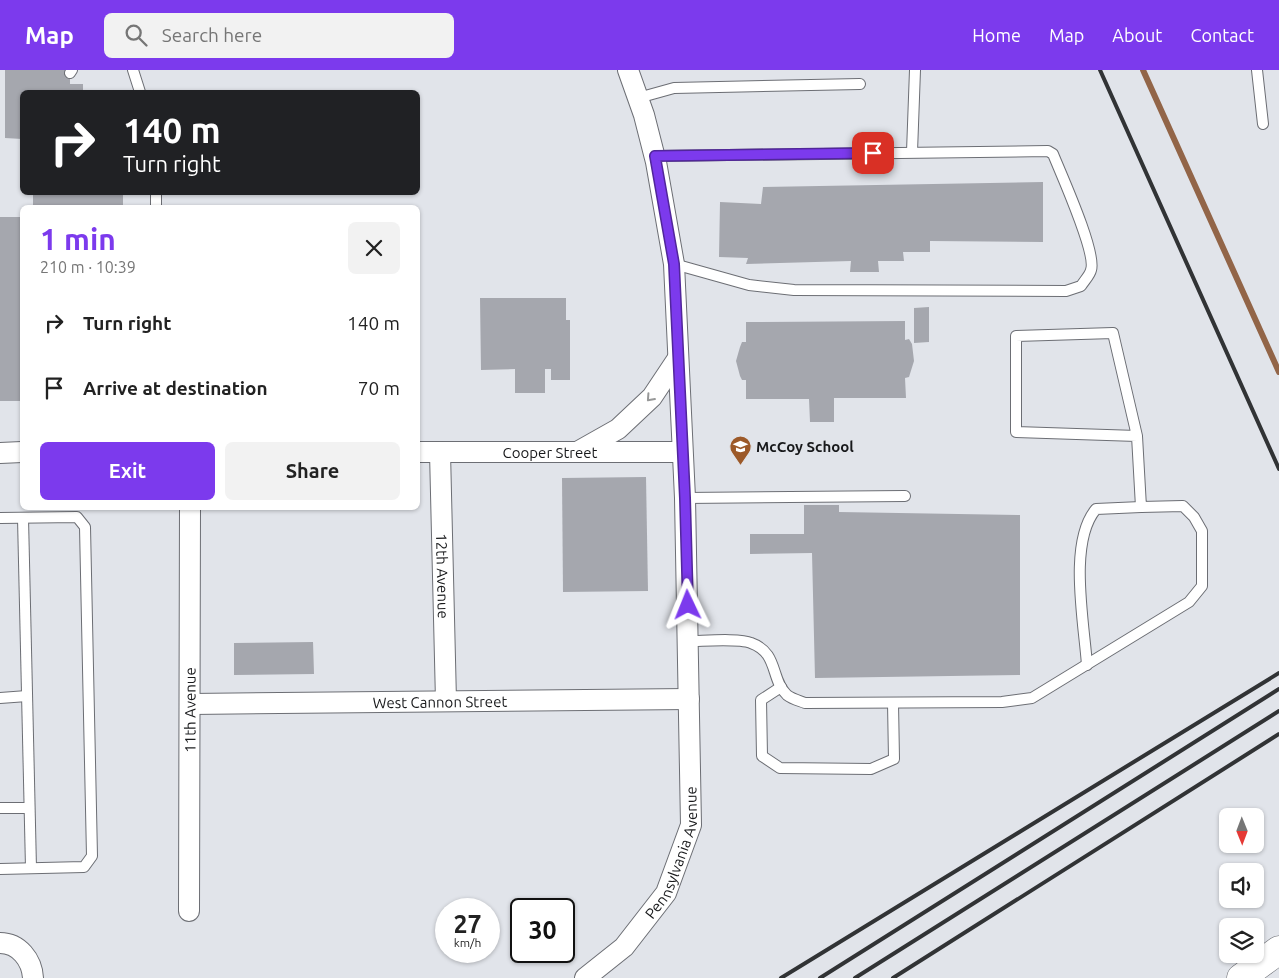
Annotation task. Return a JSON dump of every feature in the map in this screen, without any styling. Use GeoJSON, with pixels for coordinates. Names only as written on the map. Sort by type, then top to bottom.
{"type":"FeatureCollection","features":[{"type":"Feature","properties":{"kind":"main road"},"geometry":{"type":"LineString","coordinates":[[1241,978],[1279,950]]}},
{"type":"Feature","properties":{"kind":"street","name":"Pennsylvania Avenue"},"geometry":{"type":"LineString","coordinates":[[585,978],[624,947],[666,893],[691,825],[685,498],[674,264],[655,156],[628,70]]}},
{"type":"Feature","properties":{"kind":"street"},"geometry":{"type":"LineString","coordinates":[[577,452],[618,429],[625,423],[652,397],[678,358]]}},
{"type":"Feature","properties":{"kind":"street"},"geometry":{"type":"LineString","coordinates":[[0,453],[20,452]]}},
{"type":"Feature","properties":{"kind":"street","name":"Cooper Street"},"geometry":{"type":"LineString","coordinates":[[420,452],[682,452]]}},
{"type":"Feature","properties":{"kind":"street","name":"12th Avenue"},"geometry":{"type":"LineString","coordinates":[[440,452],[446,701]]}},
{"type":"Feature","properties":{"kind":"street","name":"11th Avenue"},"geometry":{"type":"LineString","coordinates":[[190,510],[190,911]]}},
{"type":"Feature","properties":{"kind":"street","name":"West Cannon Street"},"geometry":{"type":"LineString","coordinates":[[191,704],[688,699]]}},
{"type":"Feature","properties":{"kind":"street"},"geometry":{"type":"LineString","coordinates":[[0,943],[23,952],[32,968],[33,978]]}},
{"type":"Feature","properties":{"kind":"lane"},"geometry":{"type":"LineString","coordinates":[[133,70],[139,90]]}},
{"type":"Feature","properties":{"kind":"lane"},"geometry":{"type":"LineString","coordinates":[[912,152],[915,70]]}},
{"type":"Feature","properties":{"kind":"lane"},"geometry":{"type":"LineString","coordinates":[[1256,70],[1263,124]]}},
{"type":"Feature","properties":{"kind":"lane"},"geometry":{"type":"LineString","coordinates":[[638,98],[674,88],[860,84]]}},
{"type":"Feature","properties":{"kind":"lane"},"geometry":{"type":"LineString","coordinates":[[655,156],[1048,151],[1053,154],[1090,252],[1092,269],[1081,286],[1066,290],[794,290],[750,285],[674,264]]}},
{"type":"Feature","properties":{"kind":"lane"},"geometry":{"type":"LineString","coordinates":[[1137,436],[1016,432],[1016,336],[1112,333],[1137,436],[1141,507]]}},
{"type":"Feature","properties":{"kind":"lane"},"geometry":{"type":"LineString","coordinates":[[685,498],[905,496]]}},
{"type":"Feature","properties":{"kind":"lane"},"geometry":{"type":"LineString","coordinates":[[689,641],[749,642],[763,649],[770,656],[782,688],[788,696],[805,703],[1002,702],[1032,698],[1087,665],[1189,602],[1202,586],[1202,530],[1194,517],[1183,506],[1096,508],[1087,519],[1079,557],[1087,665]]}},
{"type":"Feature","properties":{"kind":"lane"},"geometry":{"type":"LineString","coordinates":[[0,518],[77,517],[86,527],[92,856],[84,867],[0,869]]}},
{"type":"Feature","properties":{"kind":"lane"},"geometry":{"type":"LineString","coordinates":[[22,518],[31,868]]}},
{"type":"Feature","properties":{"kind":"lane"},"geometry":{"type":"LineString","coordinates":[[782,688],[761,700],[762,756],[780,768],[870,769],[894,759],[893,702]]}},
{"type":"Feature","properties":{"kind":"lane"},"geometry":{"type":"LineString","coordinates":[[0,698],[27,696]]}},
{"type":"Feature","properties":{"kind":"lane"},"geometry":{"type":"LineString","coordinates":[[0,808],[28,808]]}},
{"type":"Feature","properties":{"kind":"building"},"geometry":{"type":"Polygon","coordinates":[[[5,70],[70,70],[70,84],[83,84],[83,90],[20,90],[20,139],[5,138],[5,70]]]}},
{"type":"Feature","properties":{"kind":"building"},"geometry":{"type":"Polygon","coordinates":[[[1043,182],[1043,242],[930,241],[930,252],[903,252],[904,261],[878,261],[879,272],[850,272],[851,261],[746,264],[748,258],[719,257],[720,202],[761,204],[763,187],[1043,182]]]}},
{"type":"Feature","properties":{"kind":"building"},"geometry":{"type":"Polygon","coordinates":[[[33,195],[123,195],[123,205],[33,205],[33,195]]]}},
{"type":"Feature","properties":{"kind":"building"},"geometry":{"type":"Polygon","coordinates":[[[0,217],[20,217],[20,401],[0,401],[0,217]]]}},
{"type":"Feature","properties":{"kind":"building"},"geometry":{"type":"Polygon","coordinates":[[[480,298],[566,298],[566,320],[570,320],[570,380],[551,380],[551,369],[545,369],[545,393],[515,393],[515,369],[481,370],[480,298]]]}},
{"type":"Feature","properties":{"kind":"building"},"geometry":{"type":"Polygon","coordinates":[[[929,307],[929,342],[914,343],[914,308],[929,307]]]}},
{"type":"Feature","properties":{"kind":"building"},"geometry":{"type":"Polygon","coordinates":[[[905,321],[905,340],[909,339],[912,344],[914,361],[909,377],[905,378],[906,398],[834,398],[834,422],[810,422],[809,399],[746,399],[746,380],[742,380],[736,361],[742,342],[746,342],[746,322],[905,321]]]}},
{"type":"Feature","properties":{"kind":"building"},"geometry":{"type":"Polygon","coordinates":[[[646,477],[648,591],[563,592],[562,478],[646,477]]]}},
{"type":"Feature","properties":{"kind":"building"},"geometry":{"type":"Polygon","coordinates":[[[804,505],[839,505],[839,512],[1020,515],[1020,675],[815,678],[812,553],[750,554],[750,534],[804,534],[804,505]]]}},
{"type":"Feature","properties":{"kind":"building"},"geometry":{"type":"Polygon","coordinates":[[[313,642],[314,674],[234,675],[234,643],[313,642]]]}},
{"type":"Feature","properties":{"kind":"waterway"},"geometry":{"type":"LineString","coordinates":[[1143,70],[1279,372]]}},
{"type":"Feature","properties":{"kind":"railway"},"geometry":{"type":"LineString","coordinates":[[1100,70],[1279,469]]}},
{"type":"Feature","properties":{"kind":"railway"},"geometry":{"type":"LineString","coordinates":[[781,978],[1279,673]]}},
{"type":"Feature","properties":{"kind":"railway"},"geometry":{"type":"LineString","coordinates":[[820,978],[1279,689]]}},
{"type":"Feature","properties":{"kind":"railway"},"geometry":{"type":"LineString","coordinates":[[855,978],[1279,711]]}},
{"type":"Feature","properties":{"kind":"railway"},"geometry":{"type":"LineString","coordinates":[[893,978],[1279,734]]}},
{"type":"Feature","properties":{"kind":"place","name":"McCoy School"},"geometry":{"type":"Point","coordinates":[740,465]}},
{"type":"Feature","properties":{"kind":"route"},"geometry":{"type":"LineString","coordinates":[[688,605],[674,264],[672,242],[655,156],[873,153]]}}]}
